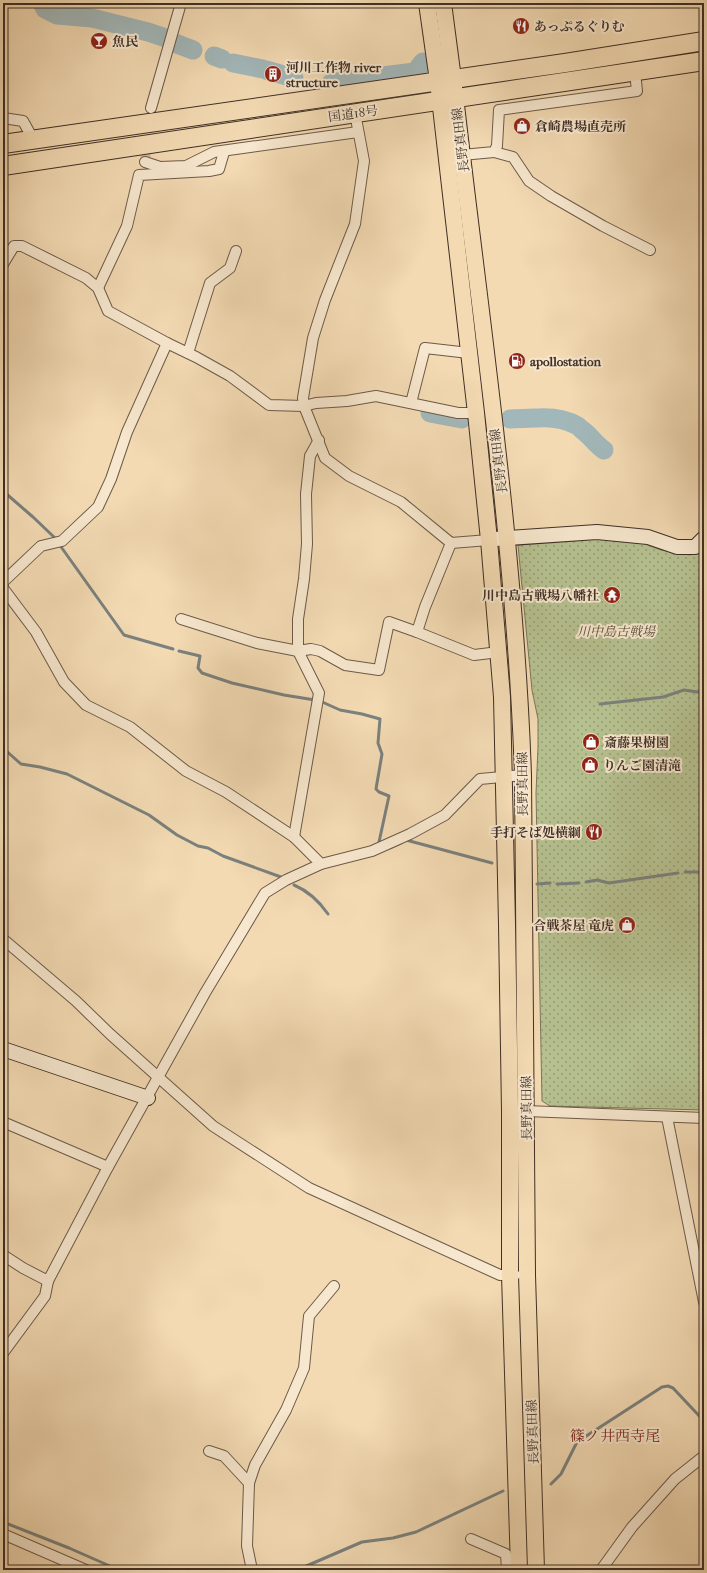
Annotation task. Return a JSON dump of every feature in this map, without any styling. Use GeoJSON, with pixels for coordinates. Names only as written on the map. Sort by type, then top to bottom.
{"type":"FeatureCollection","features":[{"type":"Feature","properties":{"kind":"highway","name":"国道18号"},"geometry":{"type":"LineString","coordinates":[[3,144],[565,63],[704,41]]}},
{"type":"Feature","properties":{"kind":"highway","name":"国道18号"},"geometry":{"type":"LineString","coordinates":[[3,166],[355,112],[448,100],[704,61]]}},
{"type":"Feature","properties":{"kind":"main road","name":"長野真田線"},"geometry":{"type":"LineString","coordinates":[[428,3],[446,80]]}},
{"type":"Feature","properties":{"kind":"main road","name":"長野真田線"},"geometry":{"type":"LineString","coordinates":[[443,3],[446,80],[469,353],[489,540],[502,697],[505,776],[510,1119],[512,1554],[519,1570]]}},
{"type":"Feature","properties":{"kind":"main road","name":"長野真田線"},"geometry":{"type":"LineString","coordinates":[[448,100],[462,155],[507,538],[520,694],[527,1275],[536,1570]]}},
{"type":"Feature","properties":{"kind":"street"},"geometry":{"type":"LineString","coordinates":[[151,108],[181,3]]}},
{"type":"Feature","properties":{"kind":"street"},"geometry":{"type":"LineString","coordinates":[[494,152],[497,146],[499,110],[638,90],[635,72]]}},
{"type":"Feature","properties":{"kind":"street"},"geometry":{"type":"LineString","coordinates":[[355,112],[364,161],[355,224],[325,300],[313,338],[303,398],[304,406],[325,458],[349,476],[401,502],[451,543],[598,532],[648,537],[677,547],[695,547],[704,538]]}},
{"type":"Feature","properties":{"kind":"street"},"geometry":{"type":"LineString","coordinates":[[3,118],[23,122],[33,139]]}},
{"type":"Feature","properties":{"kind":"street"},"geometry":{"type":"LineString","coordinates":[[145,162],[160,167],[186,166],[214,152],[224,152],[358,132]]}},
{"type":"Feature","properties":{"kind":"street"},"geometry":{"type":"LineString","coordinates":[[98,288],[127,226],[139,175],[219,169],[224,152]]}},
{"type":"Feature","properties":{"kind":"street"},"geometry":{"type":"LineString","coordinates":[[462,155],[494,152],[513,157],[529,181],[551,196],[603,226],[650,250]]}},
{"type":"Feature","properties":{"kind":"street"},"geometry":{"type":"LineString","coordinates":[[3,264],[14,246],[22,246],[86,278],[98,288],[108,311],[230,376],[270,405],[304,406],[316,403],[347,401],[376,396],[458,413],[476,414]]}},
{"type":"Feature","properties":{"kind":"street"},"geometry":{"type":"LineString","coordinates":[[188,353],[210,283],[230,268],[236,251]]}},
{"type":"Feature","properties":{"kind":"street"},"geometry":{"type":"LineString","coordinates":[[3,582],[42,546],[62,541],[98,507],[111,479],[127,432],[167,343]]}},
{"type":"Feature","properties":{"kind":"street"},"geometry":{"type":"LineString","coordinates":[[411,403],[425,348],[469,353]]}},
{"type":"Feature","properties":{"kind":"street"},"geometry":{"type":"LineString","coordinates":[[294,837],[319,693],[298,651],[298,620],[307,544],[306,494],[310,456],[318,440]]}},
{"type":"Feature","properties":{"kind":"street"},"geometry":{"type":"LineString","coordinates":[[417,632],[425,607],[451,543]]}},
{"type":"Feature","properties":{"kind":"street"},"geometry":{"type":"LineString","coordinates":[[3,588],[36,632],[64,682],[86,705],[130,727],[186,771],[226,792],[294,837],[321,864]]}},
{"type":"Feature","properties":{"kind":"street"},"geometry":{"type":"LineString","coordinates":[[180,619],[257,643],[298,651],[311,649],[320,651],[345,665],[379,670],[389,622],[474,655],[499,652]]}},
{"type":"Feature","properties":{"kind":"street"},"geometry":{"type":"LineString","coordinates":[[3,1353],[45,1296],[48,1281],[108,1167],[148,1098],[205,993],[265,893],[286,880],[321,864],[372,851],[445,815],[480,779],[522,775]]}},
{"type":"Feature","properties":{"kind":"street"},"geometry":{"type":"LineString","coordinates":[[3,939],[76,1001],[110,1034],[213,1126],[309,1188],[500,1275],[527,1275]]}},
{"type":"Feature","properties":{"kind":"street"},"geometry":{"type":"LineString","coordinates":[[3,1049],[148,1098]]}},
{"type":"Feature","properties":{"kind":"street"},"geometry":{"type":"LineString","coordinates":[[526,1111],[704,1118]]}},
{"type":"Feature","properties":{"kind":"street"},"geometry":{"type":"LineString","coordinates":[[667,1117],[704,1302]]}},
{"type":"Feature","properties":{"kind":"street"},"geometry":{"type":"LineString","coordinates":[[3,1122],[108,1167]]}},
{"type":"Feature","properties":{"kind":"street"},"geometry":{"type":"LineString","coordinates":[[3,1255],[23,1268],[48,1281]]}},
{"type":"Feature","properties":{"kind":"street"},"geometry":{"type":"LineString","coordinates":[[252,1570],[247,1546],[249,1484],[255,1465],[286,1410],[304,1368],[309,1316],[334,1286]]}},
{"type":"Feature","properties":{"kind":"street"},"geometry":{"type":"LineString","coordinates":[[209,1451],[224,1456],[249,1484]]}},
{"type":"Feature","properties":{"kind":"street"},"geometry":{"type":"LineString","coordinates":[[601,1570],[632,1527],[675,1479],[704,1456]]}},
{"type":"Feature","properties":{"kind":"street"},"geometry":{"type":"LineString","coordinates":[[3,1534],[70,1567],[86,1570]]}},
{"type":"Feature","properties":{"kind":"street"},"geometry":{"type":"LineString","coordinates":[[471,1540],[512,1554],[507,1570]]}},
{"type":"Feature","properties":{"kind":"green space","name":"川中島古戦場"},"geometry":{"type":"Polygon","coordinates":[[[606,537],[635,540],[661,550],[690,555],[704,546],[704,1110],[550,1106],[542,1101],[536,793],[538,719],[532,690],[518,545],[606,537]]]}},
{"type":"Feature","properties":{"kind":"waterway"},"geometry":{"type":"LineString","coordinates":[[42,3],[45,9],[57,15],[92,18],[163,37]]}},
{"type":"Feature","properties":{"kind":"waterway"},"geometry":{"type":"LineString","coordinates":[[172,42],[193,50]]}},
{"type":"Feature","properties":{"kind":"waterway"},"geometry":{"type":"LineString","coordinates":[[214,56],[222,59]]}},
{"type":"Feature","properties":{"kind":"waterway"},"geometry":{"type":"LineString","coordinates":[[366,78],[415,72],[423,62]]}},
{"type":"Feature","properties":{"kind":"waterway"},"geometry":{"type":"LineString","coordinates":[[233,63],[263,69]]}},
{"type":"Feature","properties":{"kind":"waterway"},"geometry":{"type":"LineString","coordinates":[[266,70],[294,78]]}},
{"type":"Feature","properties":{"kind":"waterway"},"geometry":{"type":"LineString","coordinates":[[331,83],[357,79]]}},
{"type":"Feature","properties":{"kind":"waterway"},"geometry":{"type":"LineString","coordinates":[[430,413],[462,419]]}},
{"type":"Feature","properties":{"kind":"waterway"},"geometry":{"type":"LineString","coordinates":[[510,419],[535,418]]}},
{"type":"Feature","properties":{"kind":"waterway"},"geometry":{"type":"LineString","coordinates":[[538,418],[559,419],[578,426]]}},
{"type":"Feature","properties":{"kind":"waterway"},"geometry":{"type":"LineString","coordinates":[[581,429],[604,450]]}},
{"type":"Feature","properties":{"kind":"waterway"},"geometry":{"type":"LineString","coordinates":[[3,491],[55,538]]}},
{"type":"Feature","properties":{"kind":"waterway"},"geometry":{"type":"LineString","coordinates":[[59,544],[124,635],[173,649]]}},
{"type":"Feature","properties":{"kind":"waterway"},"geometry":{"type":"LineString","coordinates":[[179,651],[200,656],[198,668],[202,673],[232,683],[284,695],[315,700]]}},
{"type":"Feature","properties":{"kind":"waterway"},"geometry":{"type":"LineString","coordinates":[[600,704],[663,697],[684,690],[704,693]]}},
{"type":"Feature","properties":{"kind":"waterway"},"geometry":{"type":"LineString","coordinates":[[320,701],[340,710],[380,719],[378,743],[382,754],[376,789],[379,792],[389,796],[379,842]]}},
{"type":"Feature","properties":{"kind":"waterway"},"geometry":{"type":"LineString","coordinates":[[3,748],[21,764],[67,774],[149,815],[177,835],[198,846],[208,848],[223,856],[281,877]]}},
{"type":"Feature","properties":{"kind":"waterway"},"geometry":{"type":"LineString","coordinates":[[406,840],[492,863]]}},
{"type":"Feature","properties":{"kind":"waterway"},"geometry":{"type":"LineString","coordinates":[[390,848],[401,843]]}},
{"type":"Feature","properties":{"kind":"waterway"},"geometry":{"type":"LineString","coordinates":[[685,872],[701,872]]}},
{"type":"Feature","properties":{"kind":"waterway"},"geometry":{"type":"LineString","coordinates":[[586,882],[597,880],[609,883],[678,873]]}},
{"type":"Feature","properties":{"kind":"waterway"},"geometry":{"type":"LineString","coordinates":[[537,884],[550,883]]}},
{"type":"Feature","properties":{"kind":"waterway"},"geometry":{"type":"LineString","coordinates":[[557,884],[579,883]]}},
{"type":"Feature","properties":{"kind":"waterway"},"geometry":{"type":"LineString","coordinates":[[294,885],[313,897],[328,914]]}},
{"type":"Feature","properties":{"kind":"waterway"},"geometry":{"type":"LineString","coordinates":[[551,1484],[561,1474],[577,1442],[662,1387],[668,1386],[673,1388],[704,1421]]}},
{"type":"Feature","properties":{"kind":"waterway"},"geometry":{"type":"LineString","coordinates":[[297,1570],[362,1542],[393,1538],[416,1532],[503,1491]]}},
{"type":"Feature","properties":{"kind":"waterway"},"geometry":{"type":"LineString","coordinates":[[3,1522],[69,1548],[119,1570]]}},
{"type":"Feature","properties":{"kind":"tunnel"},"geometry":{"type":"LineString","coordinates":[[145,162],[149,118]]}},
{"type":"Feature","properties":{"kind":"place","name":"あっぷるぐりむ"},"geometry":{"type":"Point","coordinates":[521,26]}},
{"type":"Feature","properties":{"kind":"place","name":"魚民"},"geometry":{"type":"Point","coordinates":[99,41]}},
{"type":"Feature","properties":{"kind":"place","name":"河川工作物 river structure"},"geometry":{"type":"Point","coordinates":[273,74]}},
{"type":"Feature","properties":{"kind":"place","name":"倉崎農場直売所"},"geometry":{"type":"Point","coordinates":[522,126]}},
{"type":"Feature","properties":{"kind":"place","name":"apollostation"},"geometry":{"type":"Point","coordinates":[517,361]}},
{"type":"Feature","properties":{"kind":"place","name":"川中島古戦場八幡社"},"geometry":{"type":"Point","coordinates":[612,595]}},
{"type":"Feature","properties":{"kind":"place","name":"斎藤果樹園"},"geometry":{"type":"Point","coordinates":[591,742]}},
{"type":"Feature","properties":{"kind":"place","name":"りんご園清滝"},"geometry":{"type":"Point","coordinates":[590,765]}},
{"type":"Feature","properties":{"kind":"place","name":"手打そば処横綱"},"geometry":{"type":"Point","coordinates":[594,832]}},
{"type":"Feature","properties":{"kind":"place","name":"合戦茶屋 竜虎"},"geometry":{"type":"Point","coordinates":[627,925]}},
{"type":"Feature","properties":{"kind":"district","name":"篠ノ井西寺尾"},"geometry":{"type":"Point","coordinates":[615,1436]}}]}
